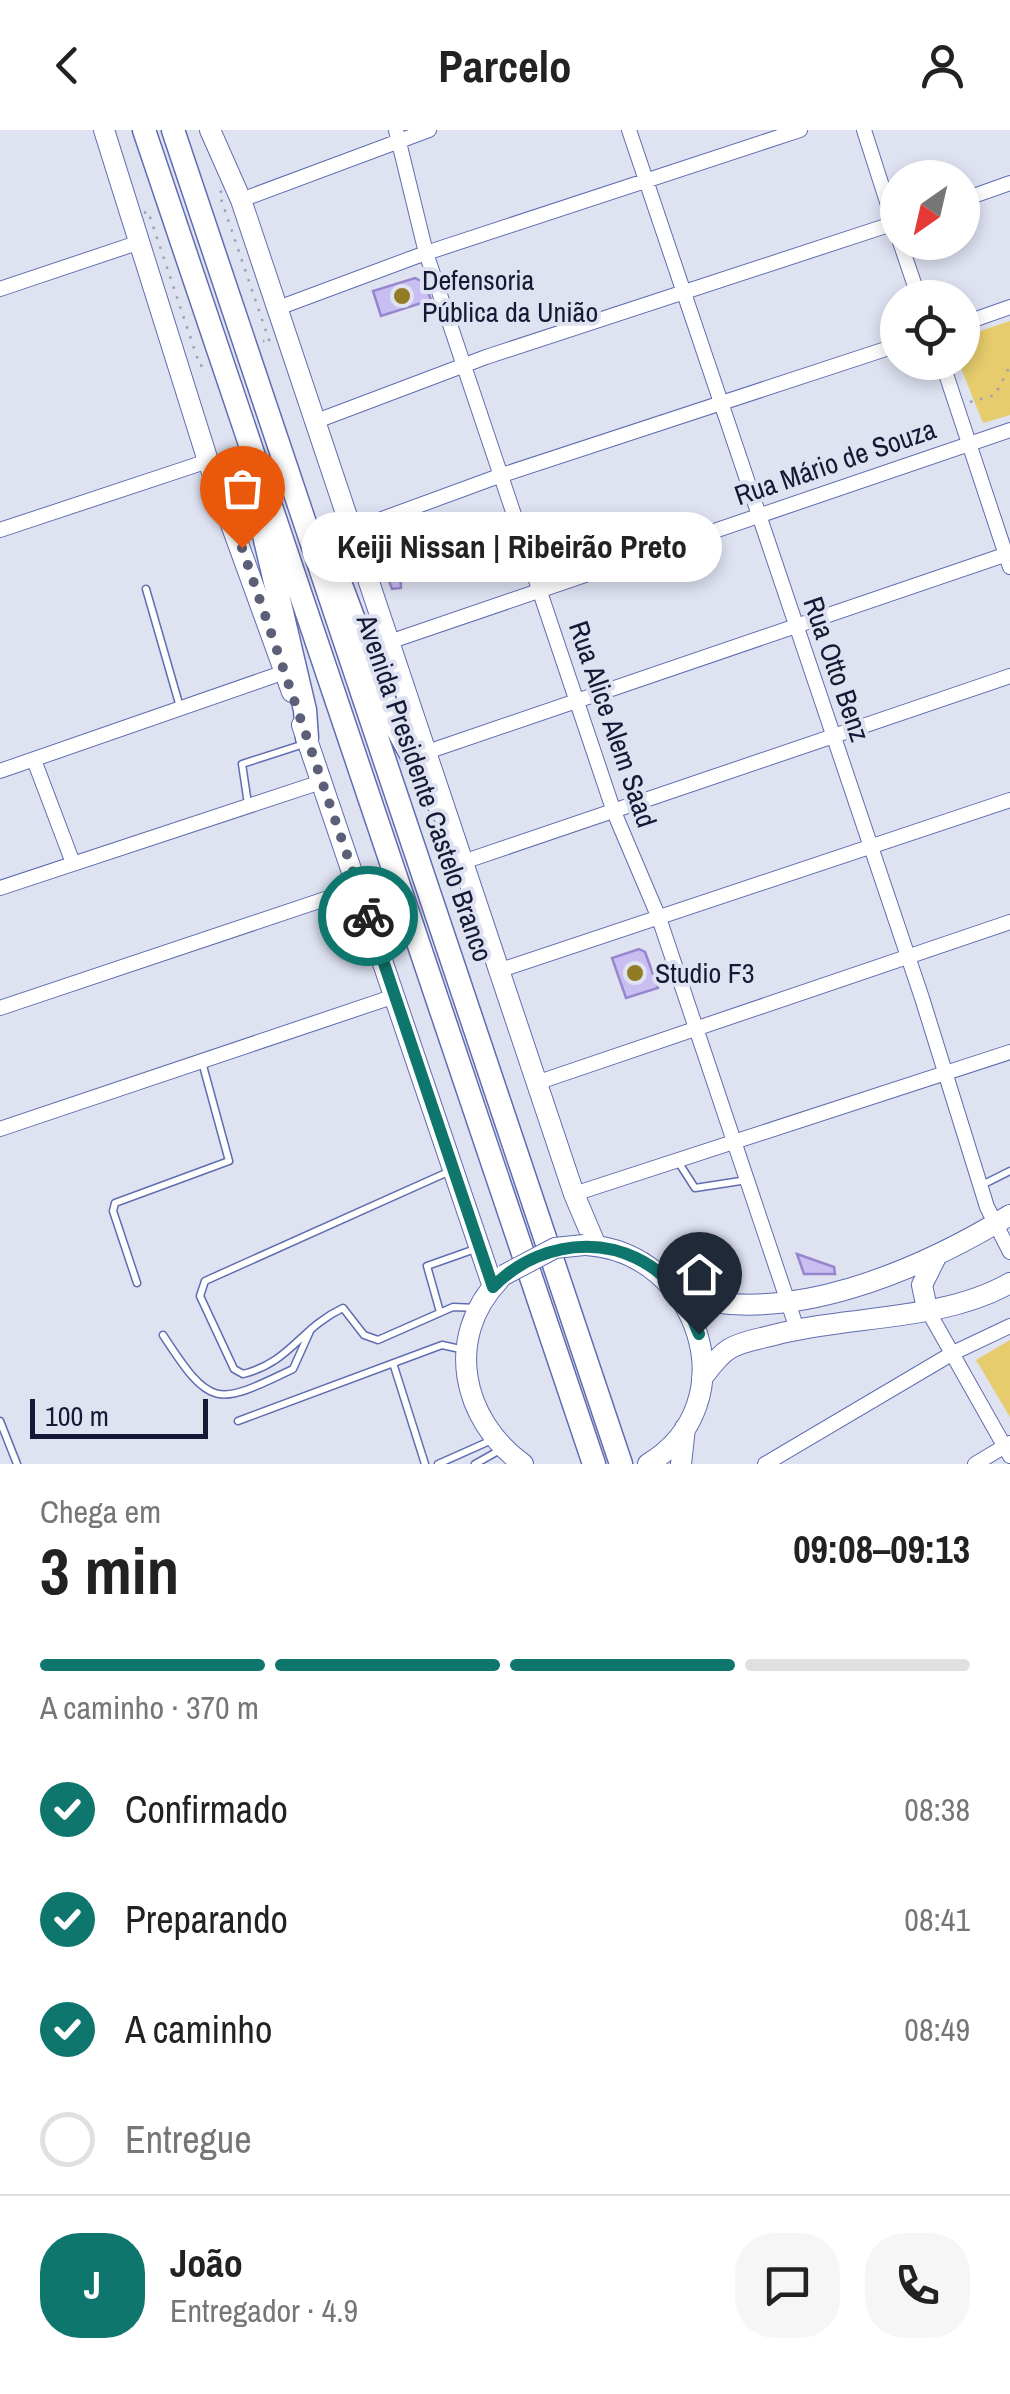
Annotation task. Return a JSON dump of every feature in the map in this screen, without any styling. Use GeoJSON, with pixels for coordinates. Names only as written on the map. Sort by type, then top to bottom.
{"type":"FeatureCollection","features":[{"type":"Feature","properties":{"kind":"main road"},"geometry":{"type":"LineString","coordinates":[[104,130],[208,461],[285,672],[479,1248],[498,1281]]}},
{"type":"Feature","properties":{"kind":"main road","name":"Avenida Presidente Castelo Branco"},"geometry":{"type":"LineString","coordinates":[[144,130],[594,1464]]}},
{"type":"Feature","properties":{"kind":"main road","name":"Avenida Presidente Castelo Branco"},"geometry":{"type":"LineString","coordinates":[[173,130],[621,1464]]}},
{"type":"Feature","properties":{"kind":"main road"},"geometry":{"type":"LineString","coordinates":[[183,130],[190,180]]}},
{"type":"Feature","properties":{"kind":"main road","name":"Avenida Presidente Castelo Branco"},"geometry":{"type":"LineString","coordinates":[[210,130],[241,200],[392,641],[444,814],[590,1245]]}},
{"type":"Feature","properties":{"kind":"main road"},"geometry":{"type":"LineString","coordinates":[[256,378],[310,500],[391,718],[444,814]]}},
{"type":"Feature","properties":{"kind":"main road"},"geometry":{"type":"LineString","coordinates":[[241,412],[254,497],[305,710],[308,741]]}},
{"type":"Feature","properties":{"kind":"main road"},"geometry":{"type":"LineString","coordinates":[[681,1295],[732,1307],[855,1286],[935,1260],[1002,1220]]}},
{"type":"Feature","properties":{"kind":"main road"},"geometry":{"type":"LineString","coordinates":[[522,1464],[498,1444],[470,1398],[466,1350],[480,1308],[498,1281],[528,1259],[555,1248],[590,1245],[643,1262],[681,1295],[699,1334],[702,1378]]}},
{"type":"Feature","properties":{"kind":"main road"},"geometry":{"type":"LineString","coordinates":[[927,1309],[922,1285],[935,1260]]}},
{"type":"Feature","properties":{"kind":"main road"},"geometry":{"type":"LineString","coordinates":[[682,1464],[684,1428],[702,1378],[727,1350],[797,1329],[927,1309],[992,1293],[1010,1283]]}},
{"type":"Feature","properties":{"kind":"main road"},"geometry":{"type":"LineString","coordinates":[[651,1462],[684,1428]]}},
{"type":"Feature","properties":{"kind":"street"},"geometry":{"type":"LineString","coordinates":[[241,200],[397,135],[429,130]]}},
{"type":"Feature","properties":{"kind":"street","name":"Rua Otto Benz"},"geometry":{"type":"LineString","coordinates":[[628,130],[908,956],[980,1186],[1002,1220],[1010,1252]]}},
{"type":"Feature","properties":{"kind":"street"},"geometry":{"type":"LineString","coordinates":[[278,308],[426,252],[800,130]]}},
{"type":"Feature","properties":{"kind":"street"},"geometry":{"type":"LineString","coordinates":[[864,130],[880,179]]}},
{"type":"Feature","properties":{"kind":"street","name":"Rua Alice Alem Saad"},"geometry":{"type":"LineString","coordinates":[[397,135],[426,252],[614,812],[659,918],[797,1329]]}},
{"type":"Feature","properties":{"kind":"street"},"geometry":{"type":"LineString","coordinates":[[980,194],[1010,184]]}},
{"type":"Feature","properties":{"kind":"street"},"geometry":{"type":"LineString","coordinates":[[314,422],[464,364],[684,293],[880,236]]}},
{"type":"Feature","properties":{"kind":"street"},"geometry":{"type":"LineString","coordinates":[[0,289],[140,242]]}},
{"type":"Feature","properties":{"kind":"street"},"geometry":{"type":"LineString","coordinates":[[980,318],[1010,307]]}},
{"type":"Feature","properties":{"kind":"street"},"geometry":{"type":"LineString","coordinates":[[352,530],[880,351]]}},
{"type":"Feature","properties":{"kind":"street"},"geometry":{"type":"LineString","coordinates":[[427,752],[1009,558],[948,380]]}},
{"type":"Feature","properties":{"kind":"street","name":"Rua Mário de Souza"},"geometry":{"type":"LineString","coordinates":[[392,641],[1010,430]]}},
{"type":"Feature","properties":{"kind":"street"},"geometry":{"type":"LineString","coordinates":[[0,530],[208,461]]}},
{"type":"Feature","properties":{"kind":"street"},"geometry":{"type":"LineString","coordinates":[[0,770],[285,672]]}},
{"type":"Feature","properties":{"kind":"street"},"geometry":{"type":"LineString","coordinates":[[463,862],[1010,676]]}},
{"type":"Feature","properties":{"kind":"street"},"geometry":{"type":"LineString","coordinates":[[34,760],[73,863]]}},
{"type":"Feature","properties":{"kind":"street"},"geometry":{"type":"LineString","coordinates":[[0,888],[321,782]]}},
{"type":"Feature","properties":{"kind":"street"},"geometry":{"type":"LineString","coordinates":[[498,971],[1010,800]]}},
{"type":"Feature","properties":{"kind":"street"},"geometry":{"type":"LineString","coordinates":[[0,1008],[358,888]]}},
{"type":"Feature","properties":{"kind":"street"},"geometry":{"type":"LineString","coordinates":[[536,1083],[1010,922]]}},
{"type":"Feature","properties":{"kind":"street"},"geometry":{"type":"LineString","coordinates":[[0,1129],[395,996]]}},
{"type":"Feature","properties":{"kind":"street"},"geometry":{"type":"LineString","coordinates":[[574,1194],[735,1139],[946,1076],[1010,1052]]}},
{"type":"Feature","properties":{"kind":"street"},"geometry":{"type":"LineString","coordinates":[[927,1309],[1008,1448],[975,1464]]}},
{"type":"Feature","properties":{"kind":"street"},"geometry":{"type":"LineString","coordinates":[[765,1464],[953,1353],[1010,1326]]}},
{"type":"Feature","properties":{"kind":"lane"},"geometry":{"type":"LineString","coordinates":[[146,589],[181,708]]}},
{"type":"Feature","properties":{"kind":"lane"},"geometry":{"type":"LineString","coordinates":[[248,806],[242,764],[308,741]]}},
{"type":"Feature","properties":{"kind":"lane"},"geometry":{"type":"LineString","coordinates":[[137,1282],[113,1211],[115,1203],[229,1161],[202,1061]]}},
{"type":"Feature","properties":{"kind":"lane"},"geometry":{"type":"LineString","coordinates":[[676,1159],[695,1188],[748,1180]]}},
{"type":"Feature","properties":{"kind":"lane"},"geometry":{"type":"LineString","coordinates":[[453,1169],[205,1281],[200,1288],[234,1369],[243,1374],[270,1367],[311,1328],[344,1308],[364,1335],[378,1340],[453,1307],[480,1308]]}},
{"type":"Feature","properties":{"kind":"lane"},"geometry":{"type":"LineString","coordinates":[[980,1186],[1010,1171]]}},
{"type":"Feature","properties":{"kind":"lane"},"geometry":{"type":"LineString","coordinates":[[440,1312],[427,1266],[479,1248]]}},
{"type":"Feature","properties":{"kind":"lane"},"geometry":{"type":"LineString","coordinates":[[163,1335],[193,1381],[223,1396],[239,1394],[293,1369],[311,1328]]}},
{"type":"Feature","properties":{"kind":"lane"},"geometry":{"type":"LineString","coordinates":[[238,1422],[442,1345],[466,1350]]}},
{"type":"Feature","properties":{"kind":"lane"},"geometry":{"type":"LineString","coordinates":[[393,1363],[425,1464]]}},
{"type":"Feature","properties":{"kind":"lane"},"geometry":{"type":"LineString","coordinates":[[0,1421],[17,1464]]}},
{"type":"Feature","properties":{"kind":"lane"},"geometry":{"type":"LineString","coordinates":[[438,1464],[498,1444]]}},
{"type":"Feature","properties":{"kind":"lane"},"geometry":{"type":"LineString","coordinates":[[475,1464],[498,1444]]}},
{"type":"Feature","properties":{"kind":"lane"},"geometry":{"type":"LineString","coordinates":[[0,1449],[10,1445]]}},
{"type":"Feature","properties":{"kind":"path"},"geometry":{"type":"LineString","coordinates":[[132,218],[148,212],[200,366],[205,364],[191,324]]}},
{"type":"Feature","properties":{"kind":"path"},"geometry":{"type":"LineString","coordinates":[[956,406],[995,394],[1010,366]]}},
{"type":"Feature","properties":{"kind":"shaded area"},"geometry":{"type":"Polygon","coordinates":[[[1010,321],[1010,415],[983,423],[966,380],[980,380],[980,331],[1010,321]]]}},
{"type":"Feature","properties":{"kind":"shaded area"},"geometry":{"type":"Polygon","coordinates":[[[1010,1340],[1010,1417],[976,1360],[1010,1340]]]}},
{"type":"Feature","properties":{"kind":"building","name":"Defensoria Pública da União"},"geometry":{"type":"Polygon","coordinates":[[[415,278],[425,283],[431,300],[381,316],[373,291],[415,278]]]}},
{"type":"Feature","properties":{"kind":"building"},"geometry":{"type":"Polygon","coordinates":[[[428,536],[435,559],[400,571],[401,588],[392,589],[378,552],[428,536]]]}},
{"type":"Feature","properties":{"kind":"building","name":"Studio F3"},"geometry":{"type":"Polygon","coordinates":[[[639,949],[645,952],[658,988],[626,998],[612,958],[639,949]]]}},
{"type":"Feature","properties":{"kind":"building"},"geometry":{"type":"Polygon","coordinates":[[[797,1254],[834,1267],[835,1274],[804,1274],[797,1254]]]}},
{"type":"Feature","properties":{"kind":"way so far"},"geometry":{"type":"LineString","coordinates":[[242,548],[368,916]]}},
{"type":"Feature","properties":{"kind":"place","name":"Defensoria Pública da União"},"geometry":{"type":"Point","coordinates":[402,296]}},
{"type":"Feature","properties":{"kind":"place","name":"Keiji Nissan | Ribeirão Preto"},"geometry":{"type":"Point","coordinates":[242,548]}},
{"type":"Feature","properties":{"kind":"place","name":"Studio F3"},"geometry":{"type":"Point","coordinates":[635,973]}},
{"type":"Feature","properties":{"kind":"route"},"geometry":{"type":"LineString","coordinates":[[368,916],[493,1287],[528,1259],[555,1248],[596,1246],[628,1254],[658,1270],[681,1295],[699,1334]]}}]}
